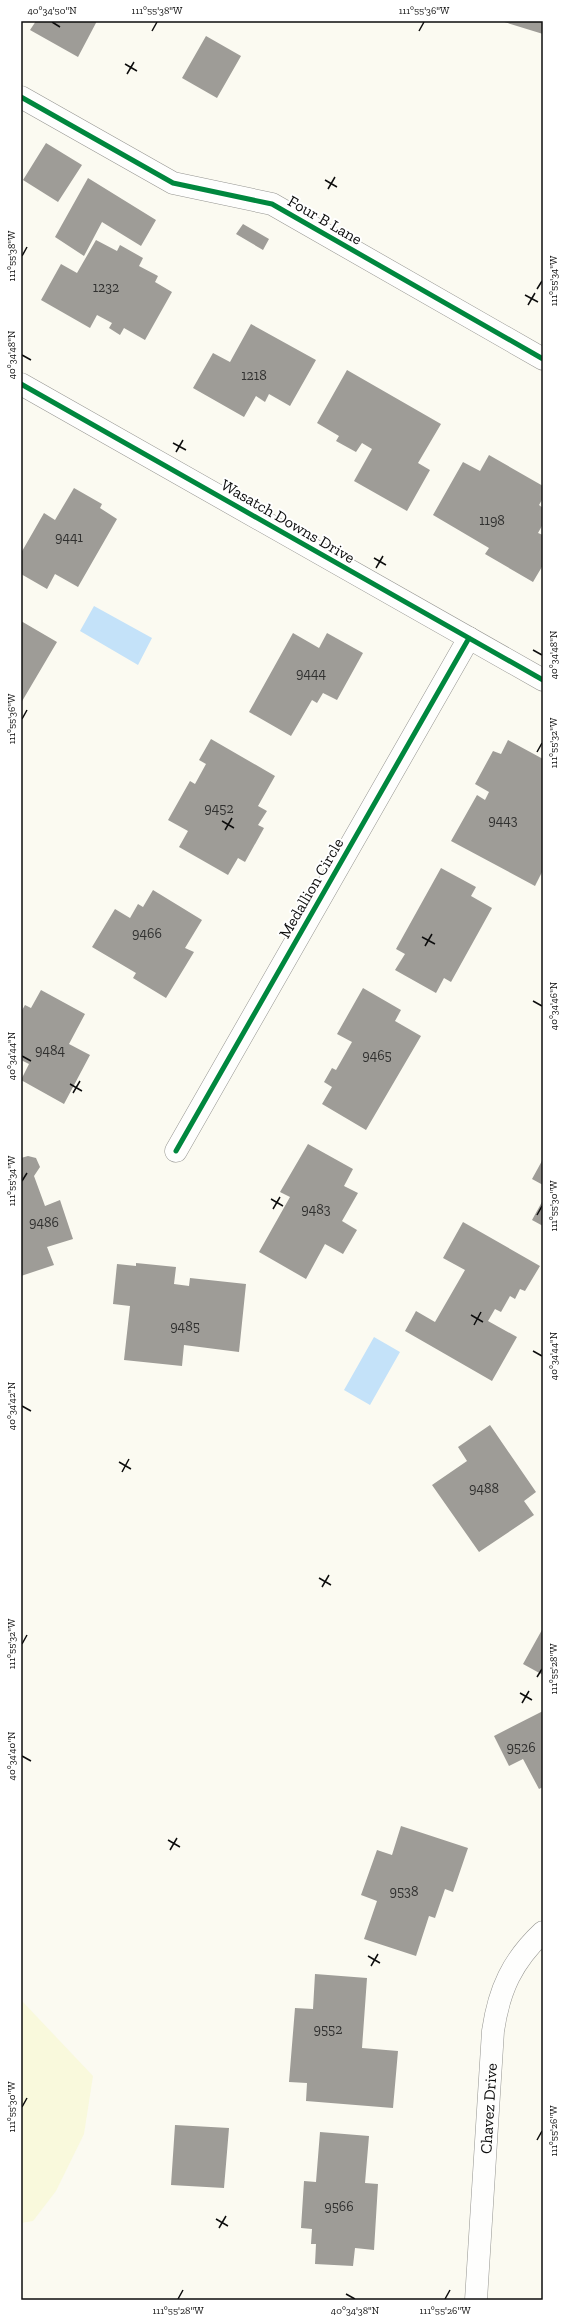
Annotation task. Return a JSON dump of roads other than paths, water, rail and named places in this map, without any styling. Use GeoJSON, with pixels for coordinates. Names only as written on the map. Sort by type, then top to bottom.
{"type":"FeatureCollection","features":[{"type":"Feature","properties":{"kind":"street","name":"Four B Lane"},"geometry":{"type":"LineString","coordinates":[[21,97],[173,183],[272,204],[543,359]]}},
{"type":"Feature","properties":{"kind":"street","name":"Wasatch Downs Drive"},"geometry":{"type":"LineString","coordinates":[[23,389],[543,680]]}},
{"type":"Feature","properties":{"kind":"street","name":"Medallion Circle"},"geometry":{"type":"LineString","coordinates":[[176,1151],[469,638]]}},
{"type":"Feature","properties":{"kind":"street","name":"Chavez Drive"},"geometry":{"type":"LineString","coordinates":[[476,2300],[493,2031],[496,2010],[501,1990],[512,1970],[532,1942],[543,1932]]}},
{"type":"Feature","properties":{"kind":"water"},"geometry":{"type":"Polygon","coordinates":[[[94,606],[152,638],[138,665],[80,631],[94,606]]]}},
{"type":"Feature","properties":{"kind":"water"},"geometry":{"type":"Polygon","coordinates":[[[374,1337],[400,1352],[370,1405],[344,1390],[374,1337]]]}}]}
